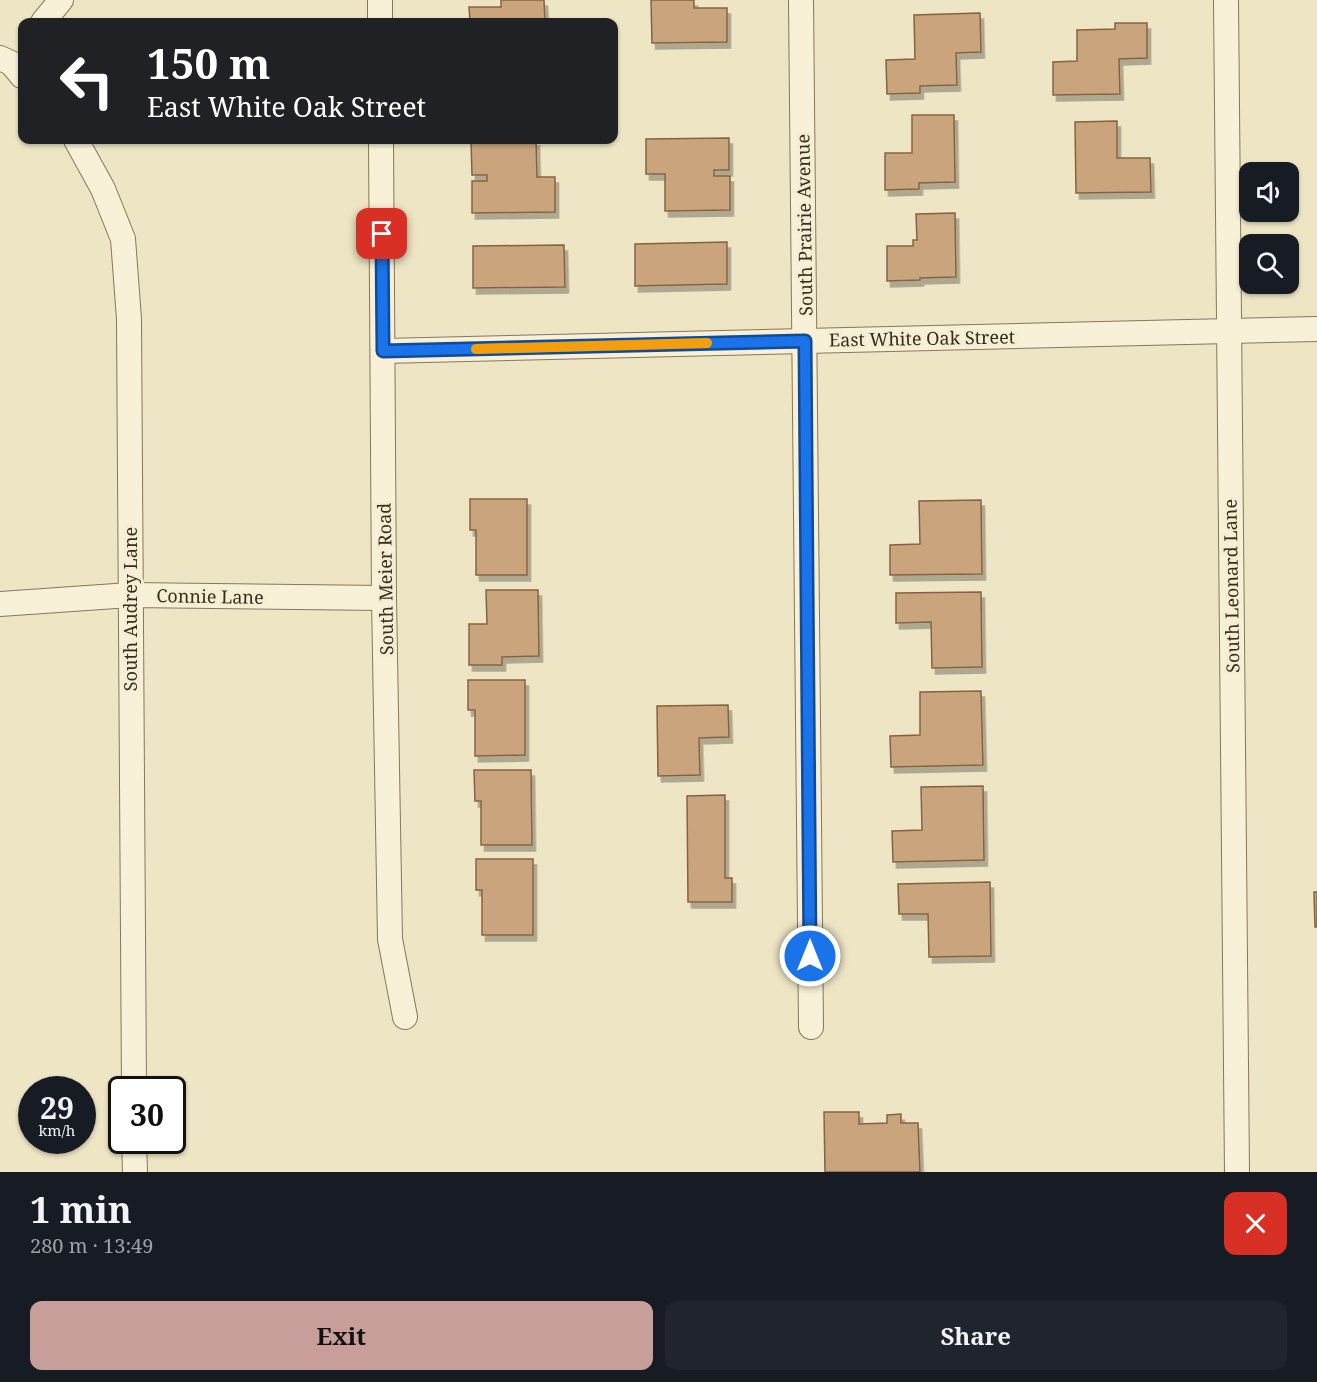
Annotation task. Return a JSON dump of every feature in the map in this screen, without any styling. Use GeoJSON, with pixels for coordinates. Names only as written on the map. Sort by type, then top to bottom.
{"type":"FeatureCollection","features":[{"type":"Feature","properties":{"kind":"street"},"geometry":{"type":"LineString","coordinates":[[46,18],[61,0]]}},
{"type":"Feature","properties":{"kind":"street"},"geometry":{"type":"LineString","coordinates":[[380,0],[380,18]]}},
{"type":"Feature","properties":{"kind":"street","name":"South Prairie Avenue"},"geometry":{"type":"LineString","coordinates":[[801,0],[811,1027]]}},
{"type":"Feature","properties":{"kind":"street","name":"South Leonard Lane"},"geometry":{"type":"LineString","coordinates":[[1226,0],[1237,1172]]}},
{"type":"Feature","properties":{"kind":"street","name":"South Audrey Lane"},"geometry":{"type":"LineString","coordinates":[[78,144],[102,189],[123,239],[129,318],[134,1076]]}},
{"type":"Feature","properties":{"kind":"street","name":"South Meier Road"},"geometry":{"type":"LineString","coordinates":[[381,144],[384,598],[390,939],[405,1017]]}},
{"type":"Feature","properties":{"kind":"street","name":"East White Oak Street"},"geometry":{"type":"LineString","coordinates":[[383,351],[1317,329]]}},
{"type":"Feature","properties":{"kind":"street","name":"Connie Lane"},"geometry":{"type":"LineString","coordinates":[[0,604],[130,595],[384,598]]}},
{"type":"Feature","properties":{"kind":"street"},"geometry":{"type":"LineString","coordinates":[[134,1154],[135,1172]]}},
{"type":"Feature","properties":{"kind":"building"},"geometry":{"type":"Polygon","coordinates":[[[501,0],[544,0],[545,18],[470,18],[469,7],[501,7],[501,0]]]}},
{"type":"Feature","properties":{"kind":"building"},"geometry":{"type":"Polygon","coordinates":[[[651,0],[694,0],[694,8],[727,8],[727,42],[652,43],[651,0]]]}},
{"type":"Feature","properties":{"kind":"building"},"geometry":{"type":"Polygon","coordinates":[[[980,13],[981,52],[956,53],[957,85],[920,86],[920,93],[887,94],[886,60],[915,59],[914,15],[980,13]]]}},
{"type":"Feature","properties":{"kind":"building"},"geometry":{"type":"Polygon","coordinates":[[[1115,23],[1147,23],[1147,58],[1119,59],[1120,94],[1053,95],[1053,62],[1077,61],[1077,30],[1115,29],[1115,23]]]}},
{"type":"Feature","properties":{"kind":"building"},"geometry":{"type":"Polygon","coordinates":[[[912,115],[954,115],[955,182],[919,183],[919,189],[885,190],[885,153],[912,153],[912,115]]]}},
{"type":"Feature","properties":{"kind":"building"},"geometry":{"type":"Polygon","coordinates":[[[1117,121],[1117,158],[1150,158],[1151,192],[1076,193],[1075,122],[1117,121]]]}},
{"type":"Feature","properties":{"kind":"building"},"geometry":{"type":"Polygon","coordinates":[[[729,138],[729,170],[714,170],[714,176],[730,176],[730,210],[665,211],[665,174],[646,174],[646,139],[729,138]]]}},
{"type":"Feature","properties":{"kind":"building"},"geometry":{"type":"Polygon","coordinates":[[[471,144],[536,144],[537,177],[555,177],[555,212],[472,213],[472,181],[487,181],[487,175],[472,175],[471,144]]]}},
{"type":"Feature","properties":{"kind":"building"},"geometry":{"type":"Polygon","coordinates":[[[955,213],[956,277],[887,281],[887,246],[913,246],[913,240],[917,240],[916,214],[955,213]]]}},
{"type":"Feature","properties":{"kind":"building"},"geometry":{"type":"Polygon","coordinates":[[[727,242],[727,284],[635,286],[635,244],[727,242]]]}},
{"type":"Feature","properties":{"kind":"building"},"geometry":{"type":"Polygon","coordinates":[[[564,245],[565,287],[473,288],[473,246],[564,245]]]}},
{"type":"Feature","properties":{"kind":"building"},"geometry":{"type":"Polygon","coordinates":[[[470,499],[527,499],[527,575],[476,575],[476,530],[470,530],[470,499]]]}},
{"type":"Feature","properties":{"kind":"building"},"geometry":{"type":"Polygon","coordinates":[[[981,500],[982,574],[890,575],[890,545],[920,544],[919,501],[981,500]]]}},
{"type":"Feature","properties":{"kind":"building"},"geometry":{"type":"Polygon","coordinates":[[[486,590],[538,590],[539,656],[502,657],[502,665],[469,665],[469,624],[487,624],[486,590]]]}},
{"type":"Feature","properties":{"kind":"building"},"geometry":{"type":"Polygon","coordinates":[[[981,592],[982,667],[932,668],[931,622],[896,623],[896,593],[981,592]]]}},
{"type":"Feature","properties":{"kind":"building"},"geometry":{"type":"Polygon","coordinates":[[[468,680],[525,680],[525,755],[475,756],[475,710],[468,710],[468,680]]]}},
{"type":"Feature","properties":{"kind":"building"},"geometry":{"type":"Polygon","coordinates":[[[981,691],[983,765],[891,767],[890,736],[920,735],[920,692],[981,691]]]}},
{"type":"Feature","properties":{"kind":"building"},"geometry":{"type":"Polygon","coordinates":[[[728,705],[729,737],[699,738],[700,775],[658,776],[657,706],[728,705]]]}},
{"type":"Feature","properties":{"kind":"building"},"geometry":{"type":"Polygon","coordinates":[[[474,770],[531,770],[532,845],[481,845],[481,801],[475,801],[474,770]]]}},
{"type":"Feature","properties":{"kind":"building"},"geometry":{"type":"Polygon","coordinates":[[[983,786],[984,860],[893,862],[892,831],[922,830],[921,787],[983,786]]]}},
{"type":"Feature","properties":{"kind":"building"},"geometry":{"type":"Polygon","coordinates":[[[725,795],[725,878],[732,878],[732,902],[688,902],[687,796],[725,795]]]}},
{"type":"Feature","properties":{"kind":"building"},"geometry":{"type":"Polygon","coordinates":[[[476,859],[533,859],[533,935],[482,935],[482,890],[476,890],[476,859]]]}},
{"type":"Feature","properties":{"kind":"building"},"geometry":{"type":"Polygon","coordinates":[[[990,882],[991,956],[929,957],[928,914],[899,914],[898,884],[990,882]]]}},
{"type":"Feature","properties":{"kind":"building"},"geometry":{"type":"Polygon","coordinates":[[[1314,892],[1317,892],[1317,927],[1315,927],[1314,892]]]}},
{"type":"Feature","properties":{"kind":"building"},"geometry":{"type":"Polygon","coordinates":[[[824,1112],[859,1112],[859,1124],[887,1123],[887,1115],[901,1114],[901,1123],[918,1123],[920,1172],[825,1172],[824,1112]]]}},
{"type":"Feature","properties":{"kind":"slow traffic"},"geometry":{"type":"LineString","coordinates":[[476,349],[707,343]]}},
{"type":"Feature","properties":{"kind":"route"},"geometry":{"type":"LineString","coordinates":[[382,234],[383,351],[805,341],[810,956]]}}]}
